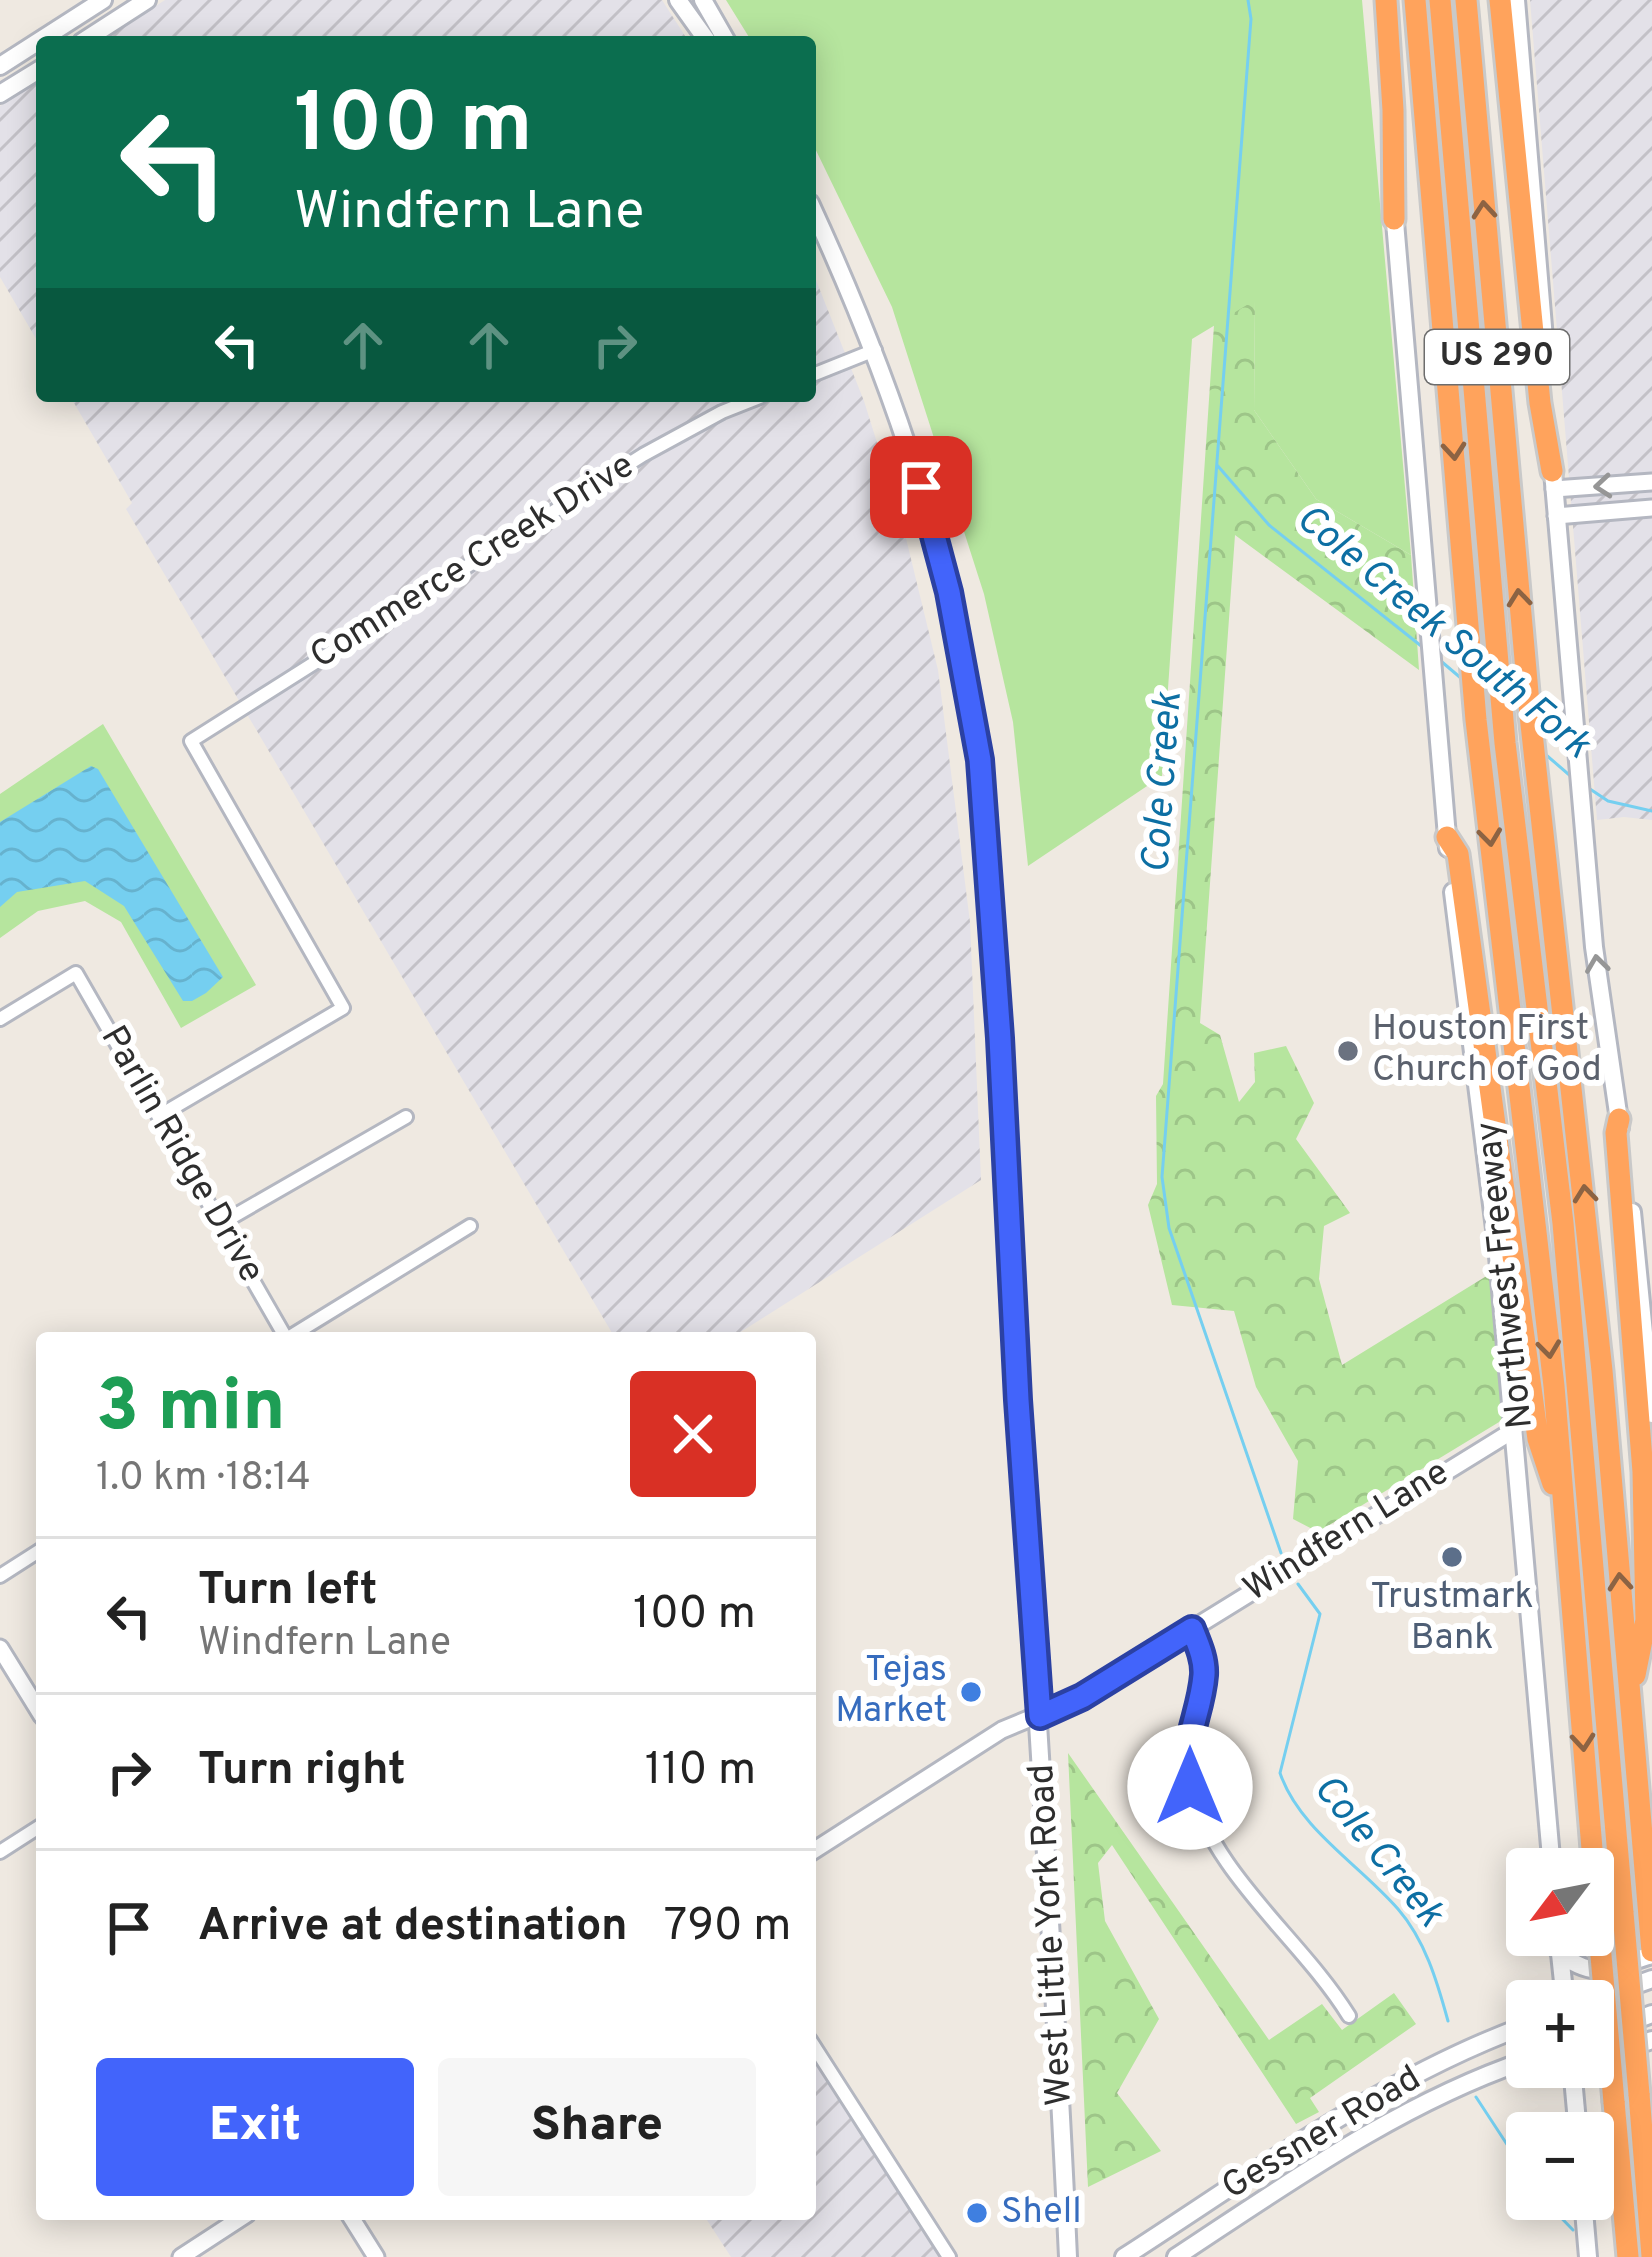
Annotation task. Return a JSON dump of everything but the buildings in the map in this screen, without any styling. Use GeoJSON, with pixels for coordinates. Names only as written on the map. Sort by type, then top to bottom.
{"type":"FeatureCollection","features":[{"type":"Feature","properties":{"kind":"highway"},"geometry":{"type":"LineString","coordinates":[[1386,0],[1394,219]]}},
{"type":"Feature","properties":{"kind":"highway","name":"Northwest Freeway"},"geometry":{"type":"LineString","coordinates":[[1415,0],[1476,720],[1551,1363],[1628,2257]]}},
{"type":"Feature","properties":{"kind":"highway"},"geometry":{"type":"LineString","coordinates":[[1440,0],[1504,743],[1563,1223],[1652,2256]]}},
{"type":"Feature","properties":{"kind":"highway","name":"US 290"},"geometry":{"type":"LineString","coordinates":[[1466,0],[1530,715],[1586,1198],[1652,1953]]}},
{"type":"Feature","properties":{"kind":"highway"},"geometry":{"type":"LineString","coordinates":[[1501,0],[1540,403],[1553,480]]}},
{"type":"Feature","properties":{"kind":"highway"},"geometry":{"type":"LineString","coordinates":[[1447,837],[1458,854],[1538,1438],[1563,1513]]}},
{"type":"Feature","properties":{"kind":"highway"},"geometry":{"type":"LineString","coordinates":[[1619,1120],[1616,1133],[1643,1472],[1646,1598],[1630,1699]]}},
{"type":"Feature","properties":{"kind":"main road"},"geometry":{"type":"LineString","coordinates":[[58,36],[103,0]]}},
{"type":"Feature","properties":{"kind":"main road"},"geometry":{"type":"LineString","coordinates":[[91,36],[147,0]]}},
{"type":"Feature","properties":{"kind":"main road"},"geometry":{"type":"LineString","coordinates":[[678,0],[704,36]]}},
{"type":"Feature","properties":{"kind":"main road"},"geometry":{"type":"LineString","coordinates":[[703,0],[724,36]]}},
{"type":"Feature","properties":{"kind":"main road"},"geometry":{"type":"LineString","coordinates":[[1376,0],[1432,683],[1497,1245],[1550,1848]]}},
{"type":"Feature","properties":{"kind":"main road"},"geometry":{"type":"LineString","coordinates":[[1516,0],[1594,947],[1649,1341],[1652,1414]]}},
{"type":"Feature","properties":{"kind":"main road"},"geometry":{"type":"LineString","coordinates":[[0,66],[36,48]]}},
{"type":"Feature","properties":{"kind":"main road"},"geometry":{"type":"LineString","coordinates":[[0,94],[36,72]]}},
{"type":"Feature","properties":{"kind":"main road","name":"West Little York Road"},"geometry":{"type":"LineString","coordinates":[[816,217],[875,350],[921,487],[949,592],[980,760],[999,1017],[1068,2257]]}},
{"type":"Feature","properties":{"kind":"main road"},"geometry":{"type":"LineString","coordinates":[[1568,1956],[1578,1968],[1594,1971],[1652,1953]]}},
{"type":"Feature","properties":{"kind":"main road"},"geometry":{"type":"LineString","coordinates":[[1614,1993],[1652,1979]]}},
{"type":"Feature","properties":{"kind":"main road"},"geometry":{"type":"LineString","coordinates":[[1614,2028],[1652,2014]]}},
{"type":"Feature","properties":{"kind":"main road","name":"Gessner Road"},"geometry":{"type":"LineString","coordinates":[[1124,2257],[1425,2071],[1506,2034]]}},
{"type":"Feature","properties":{"kind":"main road"},"geometry":{"type":"LineString","coordinates":[[1614,2053],[1652,2040]]}},
{"type":"Feature","properties":{"kind":"main road","name":"Gessner Road"},"geometry":{"type":"LineString","coordinates":[[1176,2257],[1370,2134],[1506,2069]]}},
{"type":"Feature","properties":{"kind":"main road"},"geometry":{"type":"LineString","coordinates":[[1574,2088],[1576,2112]]}},
{"type":"Feature","properties":{"kind":"main road"},"geometry":{"type":"LineString","coordinates":[[1575,2102],[1580,2088]]}},
{"type":"Feature","properties":{"kind":"main road"},"geometry":{"type":"LineString","coordinates":[[1355,2112],[1370,2134]]}},
{"type":"Feature","properties":{"kind":"main road"},"geometry":{"type":"LineString","coordinates":[[1232,2188],[1247,2211]]}},
{"type":"Feature","properties":{"kind":"main road"},"geometry":{"type":"LineString","coordinates":[[1585,2220],[1588,2257]]}},
{"type":"Feature","properties":{"kind":"main road"},"geometry":{"type":"LineString","coordinates":[[1067,2236],[1087,2257]]}},
{"type":"Feature","properties":{"kind":"street"},"geometry":{"type":"LineString","coordinates":[[816,374],[875,350]]}},
{"type":"Feature","properties":{"kind":"street","name":"Commerce Creek Drive"},"geometry":{"type":"LineString","coordinates":[[159,1116],[343,1008],[191,741],[643,455],[747,402]]}},
{"type":"Feature","properties":{"kind":"street"},"geometry":{"type":"LineString","coordinates":[[1553,480],[1652,482]]}},
{"type":"Feature","properties":{"kind":"street"},"geometry":{"type":"LineString","coordinates":[[1556,516],[1652,508]]}},
{"type":"Feature","properties":{"kind":"street","name":"Parlin Ridge Drive"},"geometry":{"type":"LineString","coordinates":[[0,1019],[76,973],[284,1332]]}},
{"type":"Feature","properties":{"kind":"street"},"geometry":{"type":"LineString","coordinates":[[220,1223],[406,1117]]}},
{"type":"Feature","properties":{"kind":"street"},"geometry":{"type":"LineString","coordinates":[[297,1332],[470,1226]]}},
{"type":"Feature","properties":{"kind":"street","name":"Windfern Lane"},"geometry":{"type":"LineString","coordinates":[[816,1849],[1001,1730],[1082,1697],[1514,1430]]}},
{"type":"Feature","properties":{"kind":"street"},"geometry":{"type":"LineString","coordinates":[[0,1576],[36,1553]]}},
{"type":"Feature","properties":{"kind":"street"},"geometry":{"type":"LineString","coordinates":[[1192,1629],[1204,1677],[1186,1762],[1199,1812],[1235,1872],[1311,1960],[1349,2017]]}},
{"type":"Feature","properties":{"kind":"street"},"geometry":{"type":"LineString","coordinates":[[0,1648],[36,1705]]}},
{"type":"Feature","properties":{"kind":"street"},"geometry":{"type":"LineString","coordinates":[[0,1852],[36,1830]]}},
{"type":"Feature","properties":{"kind":"street"},"geometry":{"type":"LineString","coordinates":[[816,2049],[950,2257]]}},
{"type":"Feature","properties":{"kind":"street"},"geometry":{"type":"LineString","coordinates":[[181,2257],[238,2220]]}},
{"type":"Feature","properties":{"kind":"street"},"geometry":{"type":"LineString","coordinates":[[353,2220],[376,2257]]}},
{"type":"Feature","properties":{"kind":"shaded area"},"geometry":{"type":"Polygon","coordinates":[[[165,0],[662,0],[685,36],[109,36],[165,0]]]}},
{"type":"Feature","properties":{"kind":"shaded area"},"geometry":{"type":"Polygon","coordinates":[[[1530,0],[1652,0],[1652,820],[1597,820],[1530,0]]]}},
{"type":"Feature","properties":{"kind":"shaded area"},"geometry":{"type":"Polygon","coordinates":[[[36,83],[36,339],[0,277],[0,106],[36,83]]]}},
{"type":"Feature","properties":{"kind":"shaded area"},"geometry":{"type":"Polygon","coordinates":[[[816,280],[864,401],[903,526],[938,670],[970,922],[981,1180],[740,1332],[611,1332],[126,509],[132,503],[73,402],[816,402],[816,280]]]}},
{"type":"Feature","properties":{"kind":"shaded area"},"geometry":{"type":"Polygon","coordinates":[[[816,2056],[943,2257],[731,2257],[707,2220],[816,2220],[816,2056]]]}},
{"type":"Feature","properties":{"kind":"green space"},"geometry":{"type":"Polygon","coordinates":[[[726,0],[1362,0],[1411,555],[1316,499],[1254,410],[1255,301],[1192,339],[1162,776],[1028,866],[1013,722],[984,594],[892,307],[816,150],[816,36],[748,36],[726,0]]]}},
{"type":"Feature","properties":{"kind":"green space"},"geometry":{"type":"Polygon","coordinates":[[[1255,300],[1254,410],[1316,499],[1411,555],[1419,670],[1235,535],[1200,1023],[1220,1035],[1239,1102],[1255,1082],[1254,1053],[1286,1046],[1314,1103],[1296,1139],[1350,1213],[1324,1226],[1319,1279],[1342,1365],[1493,1272],[1509,1416],[1318,1532],[1293,1519],[1298,1461],[1256,1387],[1234,1311],[1172,1305],[1148,1205],[1157,1184],[1156,1096],[1163,1084],[1214,325],[1255,300]]]}},
{"type":"Feature","properties":{"kind":"green space"},"geometry":{"type":"Polygon","coordinates":[[[103,724],[256,985],[181,1028],[121,922],[85,901],[38,911],[0,938],[0,794],[103,724]]]}},
{"type":"Feature","properties":{"kind":"green space"},"geometry":{"type":"Polygon","coordinates":[[[1068,1753],[1269,2040],[1322,2004],[1342,2030],[1394,1993],[1416,2024],[1310,2098],[1319,2112],[1296,2124],[1112,1845],[1098,1863],[1105,1921],[1159,2019],[1117,2093],[1161,2151],[1088,2187],[1068,1753]]]}},
{"type":"Feature","properties":{"kind":"water"},"geometry":{"type":"Polygon","coordinates":[[[91,766],[98,769],[223,977],[192,1001],[183,1001],[124,906],[85,881],[17,892],[0,907],[0,822],[91,766]]]}},
{"type":"Feature","properties":{"kind":"waterway","name":"Cole Creek"},"geometry":{"type":"LineString","coordinates":[[1248,0],[1251,19],[1162,1177],[1169,1228],[1281,1553]]}},
{"type":"Feature","properties":{"kind":"waterway","name":"Cole Creek South Fork"},"geometry":{"type":"LineString","coordinates":[[1217,465],[1269,525],[1425,649]]}},
{"type":"Feature","properties":{"kind":"waterway","name":"Cole Creek South Fork"},"geometry":{"type":"LineString","coordinates":[[1442,662],[1462,679]]}},
{"type":"Feature","properties":{"kind":"waterway","name":"Cole Creek South Fork"},"geometry":{"type":"LineString","coordinates":[[1545,754],[1574,779]]}},
{"type":"Feature","properties":{"kind":"waterway","name":"Cole Creek South Fork"},"geometry":{"type":"LineString","coordinates":[[1587,787],[1608,801],[1652,811]]}},
{"type":"Feature","properties":{"kind":"waterway","name":"Cole Creek"},"geometry":{"type":"LineString","coordinates":[[1298,1584],[1320,1614],[1280,1773],[1301,1812],[1383,1893],[1416,1934],[1448,2021]]}},
{"type":"Feature","properties":{"kind":"waterway","name":"Cole Creek"},"geometry":{"type":"LineString","coordinates":[[1476,2097],[1506,2143]]}},
{"type":"Feature","properties":{"kind":"waterway","name":"Cole Creek"},"geometry":{"type":"LineString","coordinates":[[1563,2220],[1573,2230]]}},
{"type":"Feature","properties":{"kind":"place","name":"Houston First Church of God"},"geometry":{"type":"Point","coordinates":[1348,1051]}},
{"type":"Feature","properties":{"kind":"place","name":"Trustmark Bank"},"geometry":{"type":"Point","coordinates":[1452,1557]}},
{"type":"Feature","properties":{"kind":"place","name":"Tejas Market"},"geometry":{"type":"Point","coordinates":[971,1692]}},
{"type":"Feature","properties":{"kind":"place","name":"Shell"},"geometry":{"type":"Point","coordinates":[977,2213]}},
{"type":"Feature","properties":{"kind":"route"},"geometry":{"type":"LineString","coordinates":[[921,487],[949,592],[980,760],[1040,1716],[1082,1697],[1192,1629],[1204,1677],[1186,1750],[1190,1787]]}}]}
